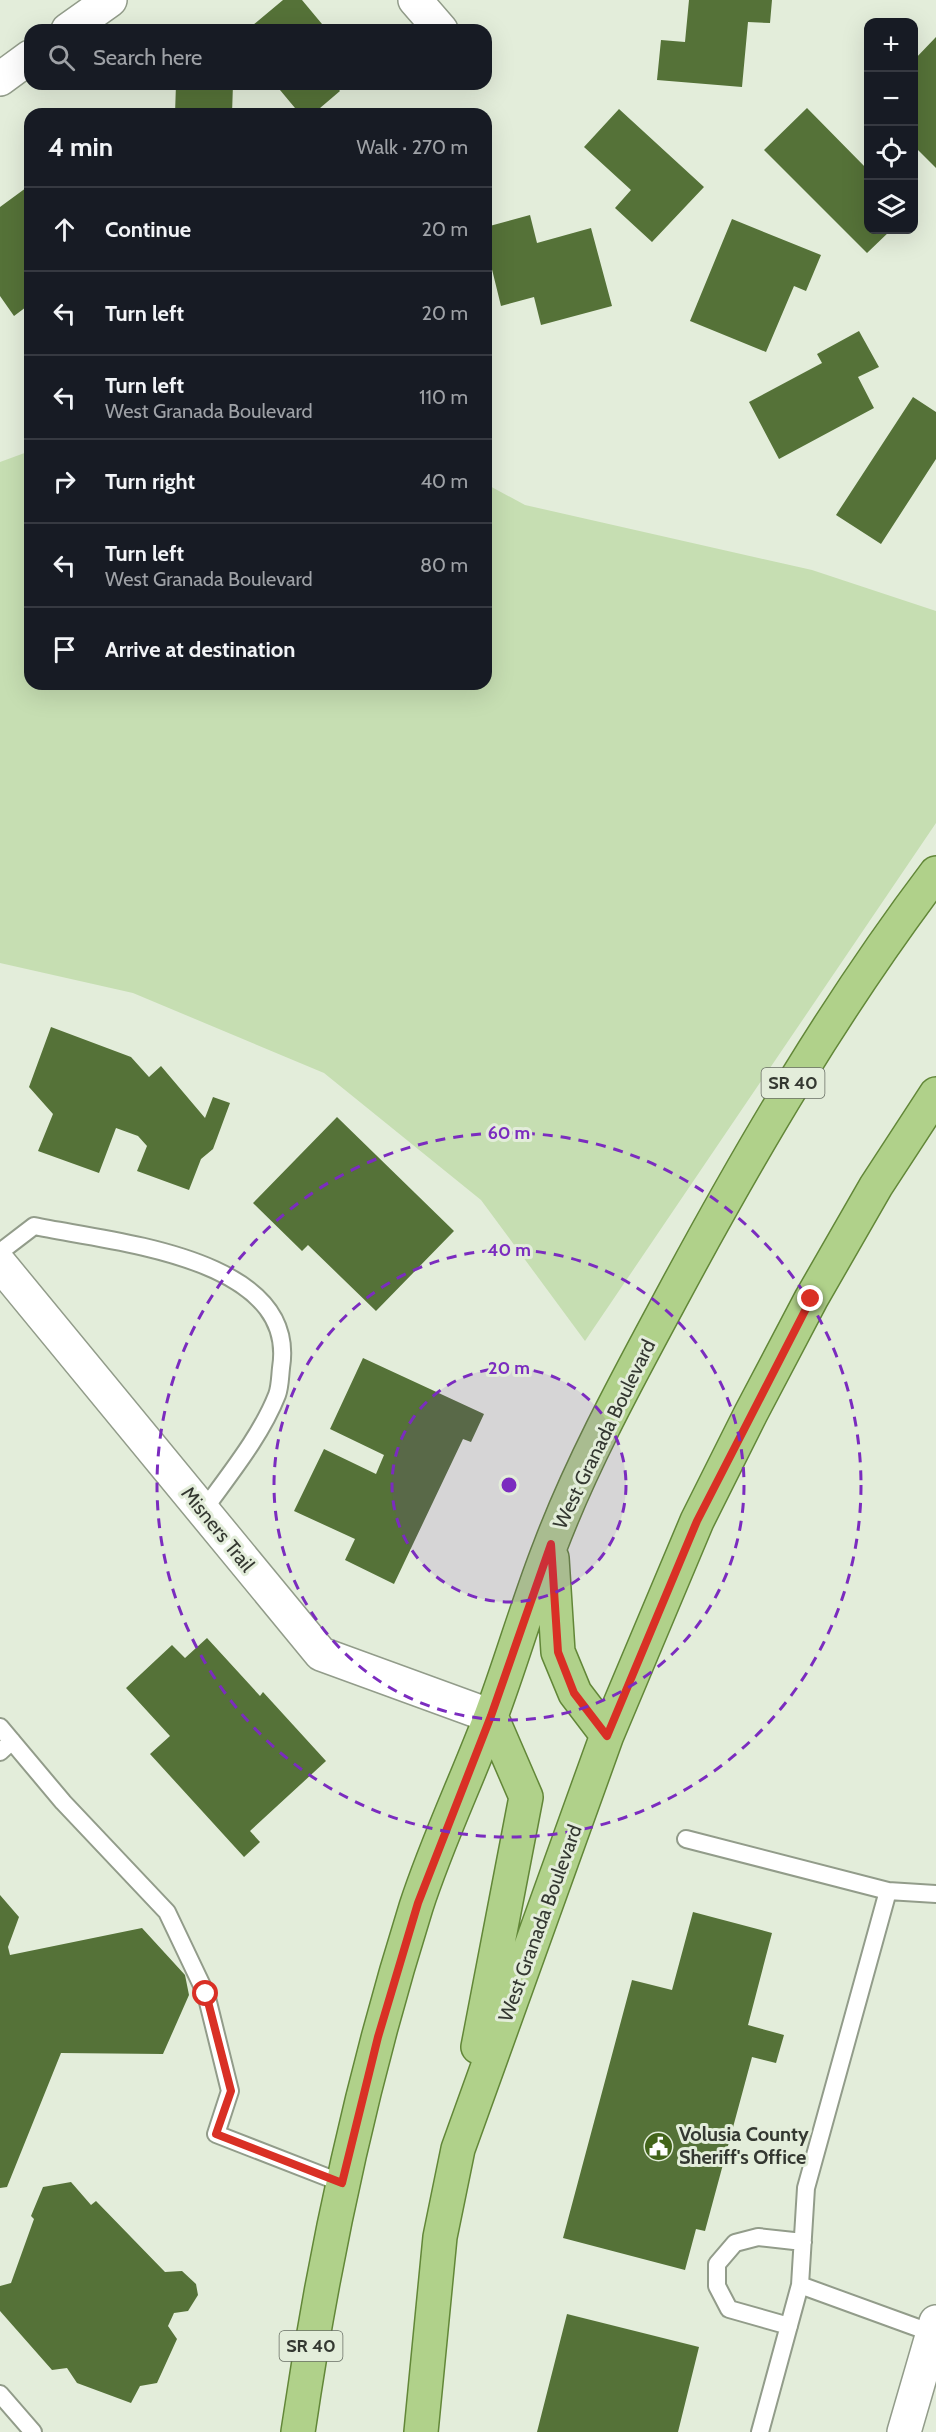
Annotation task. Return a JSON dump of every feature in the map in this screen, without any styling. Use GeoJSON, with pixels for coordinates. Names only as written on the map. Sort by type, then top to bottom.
{"type":"FeatureCollection","features":[{"type":"Feature","properties":{"kind":"main road","name":"West Granada Boulevard"},"geometry":{"type":"LineString","coordinates":[[298,2432],[317,2304],[342,2183],[378,2037],[418,1903],[491,1716],[551,1544],[643,1351],[771,1118],[847,998],[936,873]]}},
{"type":"Feature","properties":{"kind":"main road","name":"West Granada Boulevard"},"geometry":{"type":"LineString","coordinates":[[421,2432],[440,2237],[459,2149],[607,1736],[697,1521],[752,1413],[811,1299],[876,1186],[936,1094]]}},
{"type":"Feature","properties":{"kind":"main road"},"geometry":{"type":"LineString","coordinates":[[551,1544],[558,1652],[574,1693],[607,1736]]}},
{"type":"Feature","properties":{"kind":"main road"},"geometry":{"type":"LineString","coordinates":[[459,2149],[526,1797],[491,1716]]}},
{"type":"Feature","properties":{"kind":"street"},"geometry":{"type":"LineString","coordinates":[[76,24],[110,0]]}},
{"type":"Feature","properties":{"kind":"street"},"geometry":{"type":"LineString","coordinates":[[415,0],[436,24]]}},
{"type":"Feature","properties":{"kind":"street"},"geometry":{"type":"LineString","coordinates":[[0,79],[24,61]]}},
{"type":"Feature","properties":{"kind":"street","name":"Misners Trail"},"geometry":{"type":"LineString","coordinates":[[0,1264],[321,1654],[491,1716]]}},
{"type":"Feature","properties":{"kind":"street"},"geometry":{"type":"LineString","coordinates":[[904,2432],[934,2328]]}},
{"type":"Feature","properties":{"kind":"lane"},"geometry":{"type":"LineString","coordinates":[[0,1252],[34,1226],[189,1257],[245,1286],[271,1311],[284,1347],[277,1394],[242,1457],[203,1511]]}},
{"type":"Feature","properties":{"kind":"lane"},"geometry":{"type":"LineString","coordinates":[[0,1727],[6,1747],[63,1802],[167,1912],[206,1994],[231,2091],[216,2134],[342,2183]]}},
{"type":"Feature","properties":{"kind":"lane"},"geometry":{"type":"LineString","coordinates":[[686,1839],[888,1891],[936,1894]]}},
{"type":"Feature","properties":{"kind":"lane"},"geometry":{"type":"LineString","coordinates":[[760,2432],[800,2285],[806,2188],[888,1891]]}},
{"type":"Feature","properties":{"kind":"lane"},"geometry":{"type":"LineString","coordinates":[[789,2326],[729,2309],[717,2286],[717,2264],[735,2243],[758,2237],[803,2242]]}},
{"type":"Feature","properties":{"kind":"lane"},"geometry":{"type":"LineString","coordinates":[[800,2285],[934,2328]]}},
{"type":"Feature","properties":{"kind":"lane"},"geometry":{"type":"LineString","coordinates":[[0,2394],[33,2432]]}},
{"type":"Feature","properties":{"kind":"green space"},"geometry":{"type":"Polygon","coordinates":[[[24,453],[24,690],[492,690],[492,487],[525,505],[812,570],[936,611],[936,823],[585,1341],[481,1200],[324,1073],[133,993],[0,963],[0,462],[24,453]]]}},
{"type":"Feature","properties":{"kind":"building"},"geometry":{"type":"Polygon","coordinates":[[[283,0],[302,0],[322,24],[254,24],[283,0]]]}},
{"type":"Feature","properties":{"kind":"building"},"geometry":{"type":"Polygon","coordinates":[[[689,0],[772,0],[770,23],[748,22],[742,87],[657,80],[661,40],[685,42],[689,0]]]}},
{"type":"Feature","properties":{"kind":"building"},"geometry":{"type":"Polygon","coordinates":[[[936,37],[936,168],[918,150],[918,56],[936,37]]]}},
{"type":"Feature","properties":{"kind":"building"},"geometry":{"type":"Polygon","coordinates":[[[176,90],[233,90],[232,108],[175,108],[176,90]]]}},
{"type":"Feature","properties":{"kind":"building"},"geometry":{"type":"Polygon","coordinates":[[[280,90],[340,91],[320,108],[295,108],[280,90]]]}},
{"type":"Feature","properties":{"kind":"building"},"geometry":{"type":"Polygon","coordinates":[[[807,108],[864,166],[864,234],[887,234],[867,253],[764,150],[807,108]]]}},
{"type":"Feature","properties":{"kind":"building"},"geometry":{"type":"Polygon","coordinates":[[[619,109],[704,187],[652,242],[615,208],[631,190],[584,147],[619,109]]]}},
{"type":"Feature","properties":{"kind":"building"},"geometry":{"type":"Polygon","coordinates":[[[24,189],[24,308],[14,316],[0,296],[0,207],[24,189]]]}},
{"type":"Feature","properties":{"kind":"building"},"geometry":{"type":"Polygon","coordinates":[[[530,215],[537,243],[591,228],[612,306],[541,325],[534,297],[501,306],[492,269],[492,225],[530,215]]]}},
{"type":"Feature","properties":{"kind":"building"},"geometry":{"type":"Polygon","coordinates":[[[732,219],[821,255],[806,291],[794,286],[766,352],[690,321],[732,219]]]}},
{"type":"Feature","properties":{"kind":"building"},"geometry":{"type":"Polygon","coordinates":[[[859,331],[879,367],[858,377],[874,408],[779,459],[749,402],[822,363],[817,354],[859,331]]]}},
{"type":"Feature","properties":{"kind":"building"},"geometry":{"type":"Polygon","coordinates":[[[913,397],[936,412],[936,459],[881,544],[836,515],[913,397]]]}},
{"type":"Feature","properties":{"kind":"building"},"geometry":{"type":"Polygon","coordinates":[[[51,1027],[131,1057],[149,1077],[161,1066],[205,1118],[213,1097],[230,1103],[213,1149],[201,1159],[189,1190],[137,1171],[147,1146],[138,1136],[116,1128],[99,1173],[38,1151],[53,1114],[29,1087],[51,1027]]]}},
{"type":"Feature","properties":{"kind":"building"},"geometry":{"type":"Polygon","coordinates":[[[337,1117],[454,1231],[376,1311],[308,1245],[302,1251],[253,1203],[337,1117]]]}},
{"type":"Feature","properties":{"kind":"building"},"geometry":{"type":"Polygon","coordinates":[[[363,1358],[484,1414],[471,1442],[463,1439],[394,1584],[345,1560],[355,1539],[294,1511],[324,1449],[376,1474],[384,1455],[330,1429],[363,1358]]]}},
{"type":"Feature","properties":{"kind":"building"},"geometry":{"type":"Polygon","coordinates":[[[207,1638],[260,1696],[263,1692],[326,1761],[250,1831],[260,1842],[244,1857],[150,1754],[170,1736],[126,1688],[172,1645],[185,1658],[207,1638]]]}},
{"type":"Feature","properties":{"kind":"building"},"geometry":{"type":"Polygon","coordinates":[[[0,1895],[19,1917],[8,1947],[10,1955],[142,1928],[185,1975],[189,1995],[163,2054],[61,2053],[7,2187],[0,2188],[0,1895]]]}},
{"type":"Feature","properties":{"kind":"building","name":"Volusia County Sheriff's Office"},"geometry":{"type":"Polygon","coordinates":[[[693,1912],[772,1933],[748,2025],[784,2035],[776,2063],[752,2057],[705,2231],[696,2229],[685,2270],[563,2238],[632,1980],[672,1990],[693,1912]]]}},
{"type":"Feature","properties":{"kind":"building"},"geometry":{"type":"Polygon","coordinates":[[[71,2182],[91,2205],[96,2201],[165,2272],[182,2271],[196,2284],[198,2295],[188,2311],[174,2313],[168,2326],[177,2339],[157,2383],[140,2386],[131,2403],[77,2383],[67,2368],[52,2370],[0,2311],[0,2286],[11,2283],[34,2219],[31,2216],[43,2187],[71,2182]]]}},
{"type":"Feature","properties":{"kind":"building"},"geometry":{"type":"Polygon","coordinates":[[[567,2314],[699,2347],[678,2432],[537,2432],[567,2314]]]}},
{"type":"Feature","properties":{"kind":"place","name":"Volusia County Sheriff's Office"},"geometry":{"type":"Point","coordinates":[658,2146]}},
{"type":"Feature","properties":{"kind":"route"},"geometry":{"type":"LineString","coordinates":[[206,1994],[231,2091],[216,2134],[342,2183],[378,2037],[418,1903],[491,1716],[551,1544],[558,1652],[574,1693],[607,1736],[697,1521],[811,1299]]}}]}
